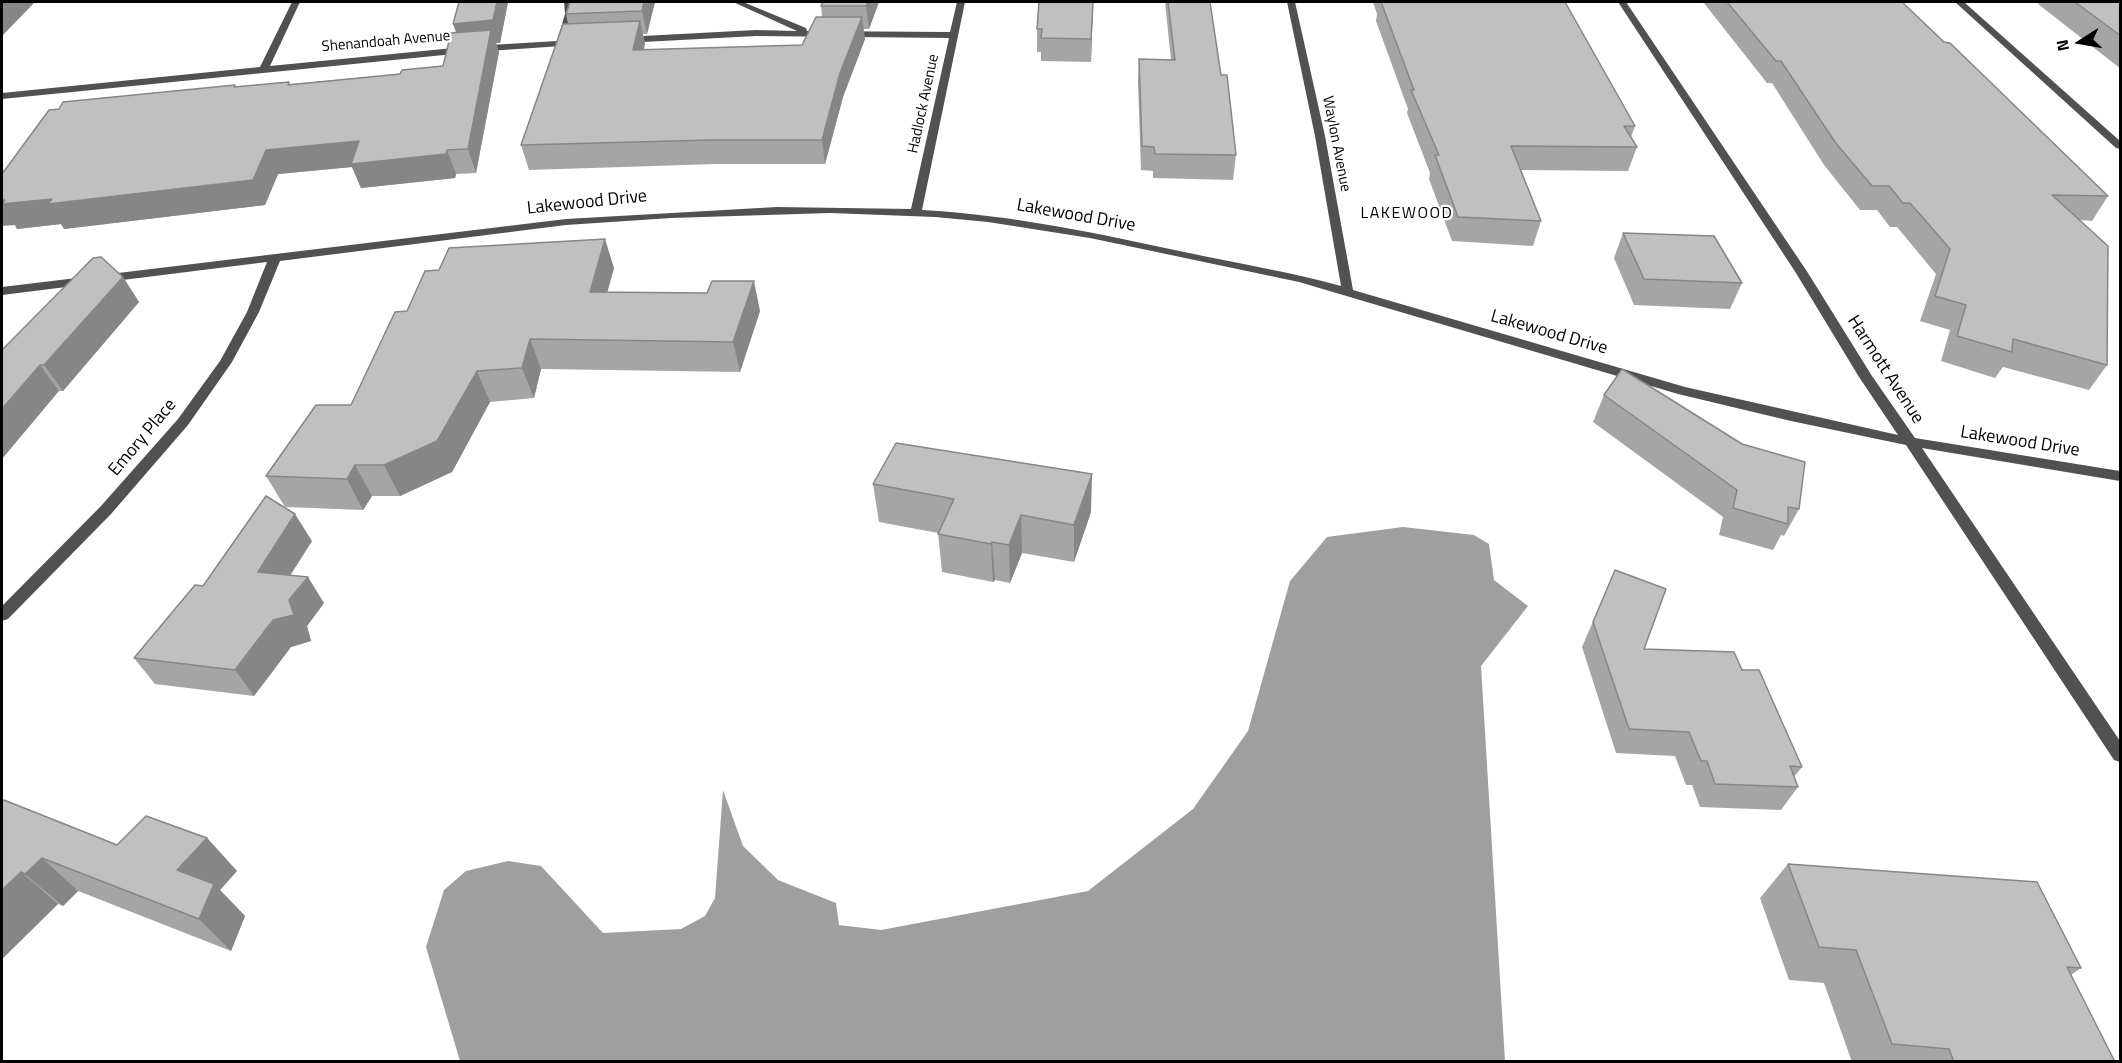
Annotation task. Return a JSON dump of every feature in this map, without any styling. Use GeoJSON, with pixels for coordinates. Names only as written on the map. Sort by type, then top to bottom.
{"type":"FeatureCollection","features":[{"type":"Feature","properties":{"kind":"street"},"geometry":{"type":"LineString","coordinates":[[264,69],[296,2]]}},
{"type":"Feature","properties":{"kind":"street"},"geometry":{"type":"LineString","coordinates":[[561,43],[569,14],[568,2]]}},
{"type":"Feature","properties":{"kind":"street"},"geometry":{"type":"LineString","coordinates":[[737,2],[808,33]]}},
{"type":"Feature","properties":{"kind":"street","name":"Hadlock Avenue"},"geometry":{"type":"LineString","coordinates":[[916,213],[961,2]]}},
{"type":"Feature","properties":{"kind":"street","name":"Waylon Avenue"},"geometry":{"type":"LineString","coordinates":[[1291,2],[1320,136],[1348,293]]}},
{"type":"Feature","properties":{"kind":"street","name":"Harmott Avenue"},"geometry":{"type":"LineString","coordinates":[[1622,2],[1795,264],[1866,378],[2121,755]]}},
{"type":"Feature","properties":{"kind":"street"},"geometry":{"type":"LineString","coordinates":[[1959,2],[2121,146]]}},
{"type":"Feature","properties":{"kind":"street"},"geometry":{"type":"LineString","coordinates":[[617,40],[808,33],[954,35]]}},
{"type":"Feature","properties":{"kind":"street","name":"Shenandoah Avenue"},"geometry":{"type":"LineString","coordinates":[[2,96],[474,49],[584,42]]}},
{"type":"Feature","properties":{"kind":"street","name":"Lakewood Drive"},"geometry":{"type":"LineString","coordinates":[[2,291],[555,223],[649,215],[819,210],[916,213],[988,219],[1061,230],[1312,282],[1680,390],[1821,424],[1910,442],[2121,476]]}},
{"type":"Feature","properties":{"kind":"street","name":"Emory Place"},"geometry":{"type":"LineString","coordinates":[[2,615],[106,510],[183,422],[226,362],[254,312],[275,258]]}},
{"type":"Feature","properties":{"kind":"shaded area"},"geometry":{"type":"Polygon","coordinates":[[[1403,527],[1474,535],[1489,544],[1494,580],[1528,606],[1481,666],[1505,1061],[460,1061],[426,947],[444,890],[466,871],[508,861],[541,866],[603,933],[681,929],[705,916],[715,898],[723,790],[743,846],[778,880],[836,903],[839,925],[881,930],[1088,891],[1193,809],[1248,731],[1290,581],[1327,537],[1403,527]]]}},
{"type":"Feature","properties":{"kind":"building"},"geometry":{"type":"Polygon","coordinates":[[[459,2],[497,2],[493,20],[453,24],[459,2]]]}},
{"type":"Feature","properties":{"kind":"building"},"geometry":{"type":"Polygon","coordinates":[[[570,2],[644,2],[642,11],[566,14],[570,2]]]}},
{"type":"Feature","properties":{"kind":"building"},"geometry":{"type":"Polygon","coordinates":[[[823,2],[868,2],[866,6],[821,6],[823,2]]]}},
{"type":"Feature","properties":{"kind":"building"},"geometry":{"type":"Polygon","coordinates":[[[1039,2],[1093,2],[1091,39],[1041,38],[1042,29],[1037,29],[1039,2]]]}},
{"type":"Feature","properties":{"kind":"building"},"geometry":{"type":"Polygon","coordinates":[[[1168,2],[1210,2],[1221,75],[1227,75],[1236,155],[1155,154],[1154,147],[1142,146],[1139,59],[1175,60],[1168,2]]]}},
{"type":"Feature","properties":{"kind":"building"},"geometry":{"type":"Polygon","coordinates":[[[1381,2],[1565,2],[1635,126],[1624,126],[1637,147],[1511,146],[1541,221],[1458,217],[1435,155],[1439,155],[1411,90],[1414,90],[1381,2]]]}},
{"type":"Feature","properties":{"kind":"building"},"geometry":{"type":"Polygon","coordinates":[[[1727,2],[1902,2],[1944,42],[1950,43],[2108,196],[2052,195],[2108,246],[2107,365],[2013,339],[2012,352],[1957,336],[1966,305],[1935,296],[1950,249],[1910,203],[1903,203],[1889,186],[1872,186],[1835,142],[1781,61],[1776,61],[1727,2]]]}},
{"type":"Feature","properties":{"kind":"building"},"geometry":{"type":"Polygon","coordinates":[[[2075,2],[2121,2],[2121,36],[2075,2]]]}},
{"type":"Feature","properties":{"kind":"building"},"geometry":{"type":"Polygon","coordinates":[[[816,17],[862,17],[840,73],[822,140],[711,140],[521,145],[563,24],[640,21],[633,50],[802,45],[816,17]]]}},
{"type":"Feature","properties":{"kind":"building"},"geometry":{"type":"Polygon","coordinates":[[[491,30],[468,149],[447,150],[446,154],[351,164],[359,141],[266,150],[253,180],[48,204],[52,199],[2,204],[5,200],[2,200],[2,174],[49,110],[59,109],[63,102],[235,85],[234,87],[289,82],[288,85],[400,74],[402,70],[443,66],[451,33],[491,30]]]}},
{"type":"Feature","properties":{"kind":"building"},"geometry":{"type":"Polygon","coordinates":[[[1623,233],[1714,236],[1742,283],[1644,279],[1623,233]]]}},
{"type":"Feature","properties":{"kind":"building"},"geometry":{"type":"Polygon","coordinates":[[[605,239],[590,292],[707,293],[712,281],[754,281],[733,342],[530,339],[522,368],[477,371],[437,441],[384,465],[355,465],[347,479],[266,476],[316,405],[351,405],[395,312],[407,311],[425,271],[439,270],[449,248],[605,239]]]}},
{"type":"Feature","properties":{"kind":"building"},"geometry":{"type":"Polygon","coordinates":[[[101,257],[123,277],[2,409],[2,350],[93,258],[101,257]]]}},
{"type":"Feature","properties":{"kind":"building"},"geometry":{"type":"Polygon","coordinates":[[[1622,369],[1742,444],[1805,462],[1799,509],[1788,507],[1788,524],[1733,508],[1737,490],[1604,395],[1622,369]]]}},
{"type":"Feature","properties":{"kind":"building"},"geometry":{"type":"Polygon","coordinates":[[[896,443],[1092,474],[1074,525],[1021,515],[1009,545],[992,542],[991,544],[938,534],[954,499],[873,484],[896,443]]]}},
{"type":"Feature","properties":{"kind":"building"},"geometry":{"type":"Polygon","coordinates":[[[266,496],[295,514],[258,572],[308,577],[289,600],[294,615],[273,620],[235,670],[134,658],[195,585],[203,586],[266,496]]]}},
{"type":"Feature","properties":{"kind":"building"},"geometry":{"type":"Polygon","coordinates":[[[1615,570],[1666,589],[1644,649],[1734,652],[1742,670],[1759,670],[1802,767],[1790,766],[1798,787],[1715,784],[1707,761],[1701,761],[1689,732],[1629,729],[1593,622],[1615,570]]]}},
{"type":"Feature","properties":{"kind":"building"},"geometry":{"type":"Polygon","coordinates":[[[4,800],[117,845],[146,816],[207,838],[177,870],[214,884],[199,919],[42,858],[25,874],[21,872],[2,890],[2,802],[4,800]]]}},
{"type":"Feature","properties":{"kind":"building"},"geometry":{"type":"Polygon","coordinates":[[[1788,864],[2037,882],[2081,968],[2067,967],[2115,1062],[1954,1062],[1949,1049],[1892,1044],[1856,950],[1819,947],[1788,864]]]}},
{"type":"Feature","properties":{"kind":"district","name":"LAKEWOOD"},"geometry":{"type":"Point","coordinates":[1407,214]}}]}
